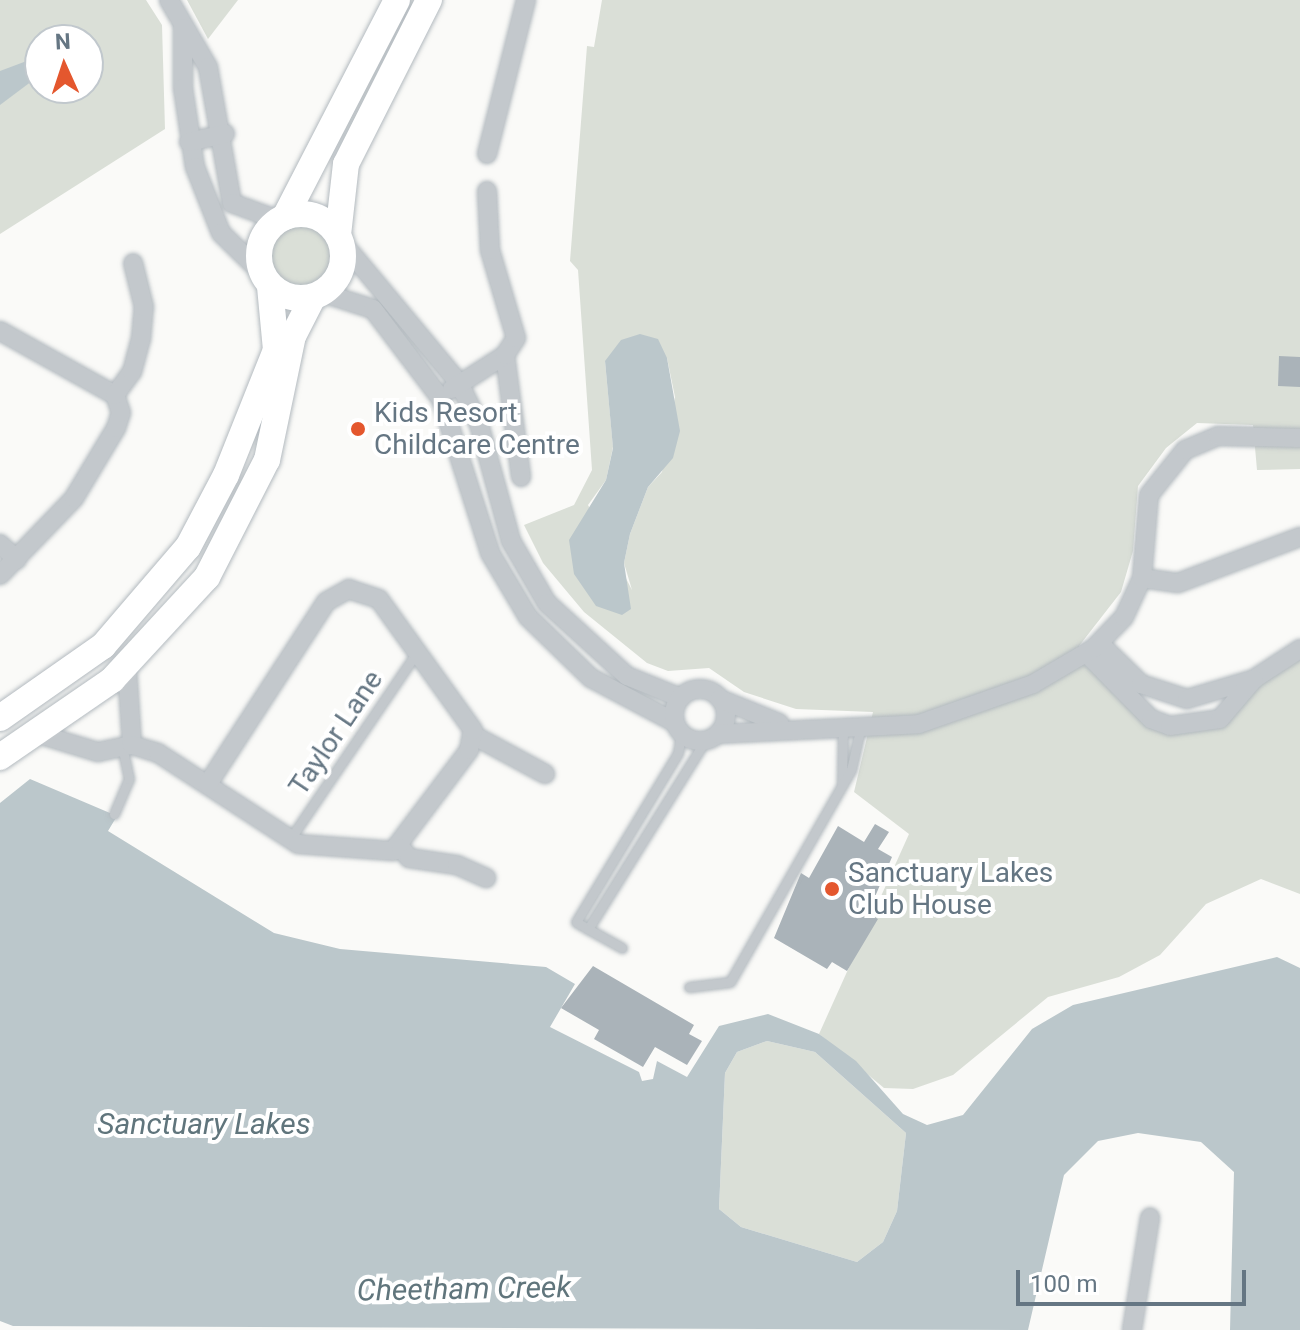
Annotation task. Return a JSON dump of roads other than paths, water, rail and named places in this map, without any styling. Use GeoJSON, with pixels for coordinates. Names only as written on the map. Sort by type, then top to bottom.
{"type":"FeatureCollection","features":[{"type":"Feature","properties":{"kind":"street"},"geometry":{"type":"LineString","coordinates":[[169,0],[208,67],[225,134],[232,203],[282,219],[321,218],[459,383],[526,572],[594,651],[648,688],[681,698],[696,690],[785,725]]}},
{"type":"Feature","properties":{"kind":"street"},"geometry":{"type":"LineString","coordinates":[[0,718],[103,646],[172,570],[226,475],[276,350],[263,238],[282,219],[397,0]]}},
{"type":"Feature","properties":{"kind":"street"},"geometry":{"type":"LineString","coordinates":[[3,749],[35,733],[127,667],[191,599],[245,512],[276,432],[295,328],[318,295],[342,270],[340,238],[346,164],[429,0]]}},
{"type":"Feature","properties":{"kind":"street"},"geometry":{"type":"LineString","coordinates":[[487,154],[526,0]]}},
{"type":"Feature","properties":{"kind":"street"},"geometry":{"type":"LineString","coordinates":[[183,28],[189,142],[215,222],[266,280],[290,297],[318,295],[373,309],[441,399],[505,582],[560,654],[625,700],[678,728],[711,737],[785,725],[852,730],[970,710],[1093,648],[1124,617],[1142,578],[1149,495],[1185,450],[1218,436],[1300,438]]}},
{"type":"Feature","properties":{"kind":"street"},"geometry":{"type":"LineString","coordinates":[[189,142],[225,134]]}},
{"type":"Feature","properties":{"kind":"street"},"geometry":{"type":"LineString","coordinates":[[487,191],[490,250],[516,324],[505,355],[521,477]]}},
{"type":"Feature","properties":{"kind":"street"},"geometry":{"type":"LineString","coordinates":[[115,395],[141,339],[144,307],[133,263]]}},
{"type":"Feature","properties":{"kind":"street"},"geometry":{"type":"LineString","coordinates":[[0,331],[115,395],[121,413],[93,470],[17,560],[0,575]]}},
{"type":"Feature","properties":{"kind":"street"},"geometry":{"type":"LineString","coordinates":[[441,399],[459,383],[505,355]]}},
{"type":"Feature","properties":{"kind":"street"},"geometry":{"type":"LineString","coordinates":[[1142,578],[1178,583],[1300,537]]}},
{"type":"Feature","properties":{"kind":"street"},"geometry":{"type":"LineString","coordinates":[[0,544],[17,560]]}},
{"type":"Feature","properties":{"kind":"street"},"geometry":{"type":"LineString","coordinates":[[505,582],[526,572]]}},
{"type":"Feature","properties":{"kind":"street"},"geometry":{"type":"LineString","coordinates":[[208,784],[336,593],[367,591],[379,599],[418,651],[473,735],[545,774]]}},
{"type":"Feature","properties":{"kind":"street"},"geometry":{"type":"LineString","coordinates":[[103,646],[127,667],[127,748]]}},
{"type":"Feature","properties":{"kind":"street"},"geometry":{"type":"LineString","coordinates":[[1093,648],[1141,684],[1187,699],[1254,679],[1300,649]]}},
{"type":"Feature","properties":{"kind":"street"},"geometry":{"type":"LineString","coordinates":[[1093,648],[1151,719],[1192,728],[1220,719],[1254,679]]}},
{"type":"Feature","properties":{"kind":"street"},"geometry":{"type":"LineString","coordinates":[[678,728],[681,698]]}},
{"type":"Feature","properties":{"kind":"street"},"geometry":{"type":"LineString","coordinates":[[711,737],[725,713],[720,699]]}},
{"type":"Feature","properties":{"kind":"street"},"geometry":{"type":"LineString","coordinates":[[1187,699],[1192,728]]}},
{"type":"Feature","properties":{"kind":"street"},"geometry":{"type":"LineString","coordinates":[[35,733],[86,750],[127,748],[208,784],[290,839],[318,847],[401,848]]}},
{"type":"Feature","properties":{"kind":"street"},"geometry":{"type":"LineString","coordinates":[[401,848],[473,735]]}},
{"type":"Feature","properties":{"kind":"street"},"geometry":{"type":"LineString","coordinates":[[401,848],[409,858],[457,865],[486,878]]}},
{"type":"Feature","properties":{"kind":"street"},"geometry":{"type":"LineString","coordinates":[[1132,1330],[1150,1217]]}},
{"type":"Feature","properties":{"kind":"lane","name":"Taylor Lane"},"geometry":{"type":"LineString","coordinates":[[290,839],[418,651]]}},
{"type":"Feature","properties":{"kind":"lane"},"geometry":{"type":"LineString","coordinates":[[622,948],[576,922],[678,753],[678,728]]}},
{"type":"Feature","properties":{"kind":"lane"},"geometry":{"type":"LineString","coordinates":[[842,783],[852,730]]}},
{"type":"Feature","properties":{"kind":"lane"},"geometry":{"type":"LineString","coordinates":[[689,987],[730,982],[831,808],[842,783],[852,730]]}},
{"type":"Feature","properties":{"kind":"lane"},"geometry":{"type":"LineString","coordinates":[[588,929],[711,737]]}},
{"type":"Feature","properties":{"kind":"lane"},"geometry":{"type":"LineString","coordinates":[[114,814],[129,779],[127,748]]}},
{"type":"Feature","properties":{"kind":"water"},"geometry":{"type":"Polygon","coordinates":[[[24,62],[24,87],[0,105],[0,71],[24,62]]]}},
{"type":"Feature","properties":{"kind":"water"},"geometry":{"type":"Polygon","coordinates":[[[640,334],[658,339],[667,358],[680,431],[673,458],[648,487],[630,534],[624,563],[631,609],[622,615],[596,606],[574,574],[569,540],[606,480],[613,448],[605,361],[621,340],[640,334]]]}},
{"type":"Feature","properties":{"kind":"water","name":"Sanctuary Lakes"},"geometry":{"type":"Polygon","coordinates":[[[30,779],[117,816],[108,831],[274,933],[340,949],[546,967],[575,984],[550,1027],[639,1072],[642,1081],[653,1079],[657,1061],[687,1077],[719,1026],[768,1014],[819,1034],[856,1061],[903,1114],[927,1125],[963,1115],[1032,1029],[1073,1005],[1277,957],[1300,968],[1300,1330],[1230,1330],[1234,1172],[1201,1142],[1138,1133],[1098,1141],[1064,1175],[1028,1330],[13,1326],[0,1321],[0,803],[30,779]],[[767,1041],[737,1052],[725,1073],[719,1209],[741,1227],[857,1262],[883,1242],[897,1211],[906,1133],[815,1052],[767,1041]]]}},
{"type":"Feature","properties":{"kind":"place","name":"Kids Resort Childcare Centre"},"geometry":{"type":"Point","coordinates":[358,429]}},
{"type":"Feature","properties":{"kind":"place","name":"Sanctuary Lakes Club House"},"geometry":{"type":"Point","coordinates":[832,889]}},
{"type":"Feature","properties":{"kind":"water label","name":"Cheetham Creek"},"geometry":{"type":"Point","coordinates":[464,1289]}}]}
